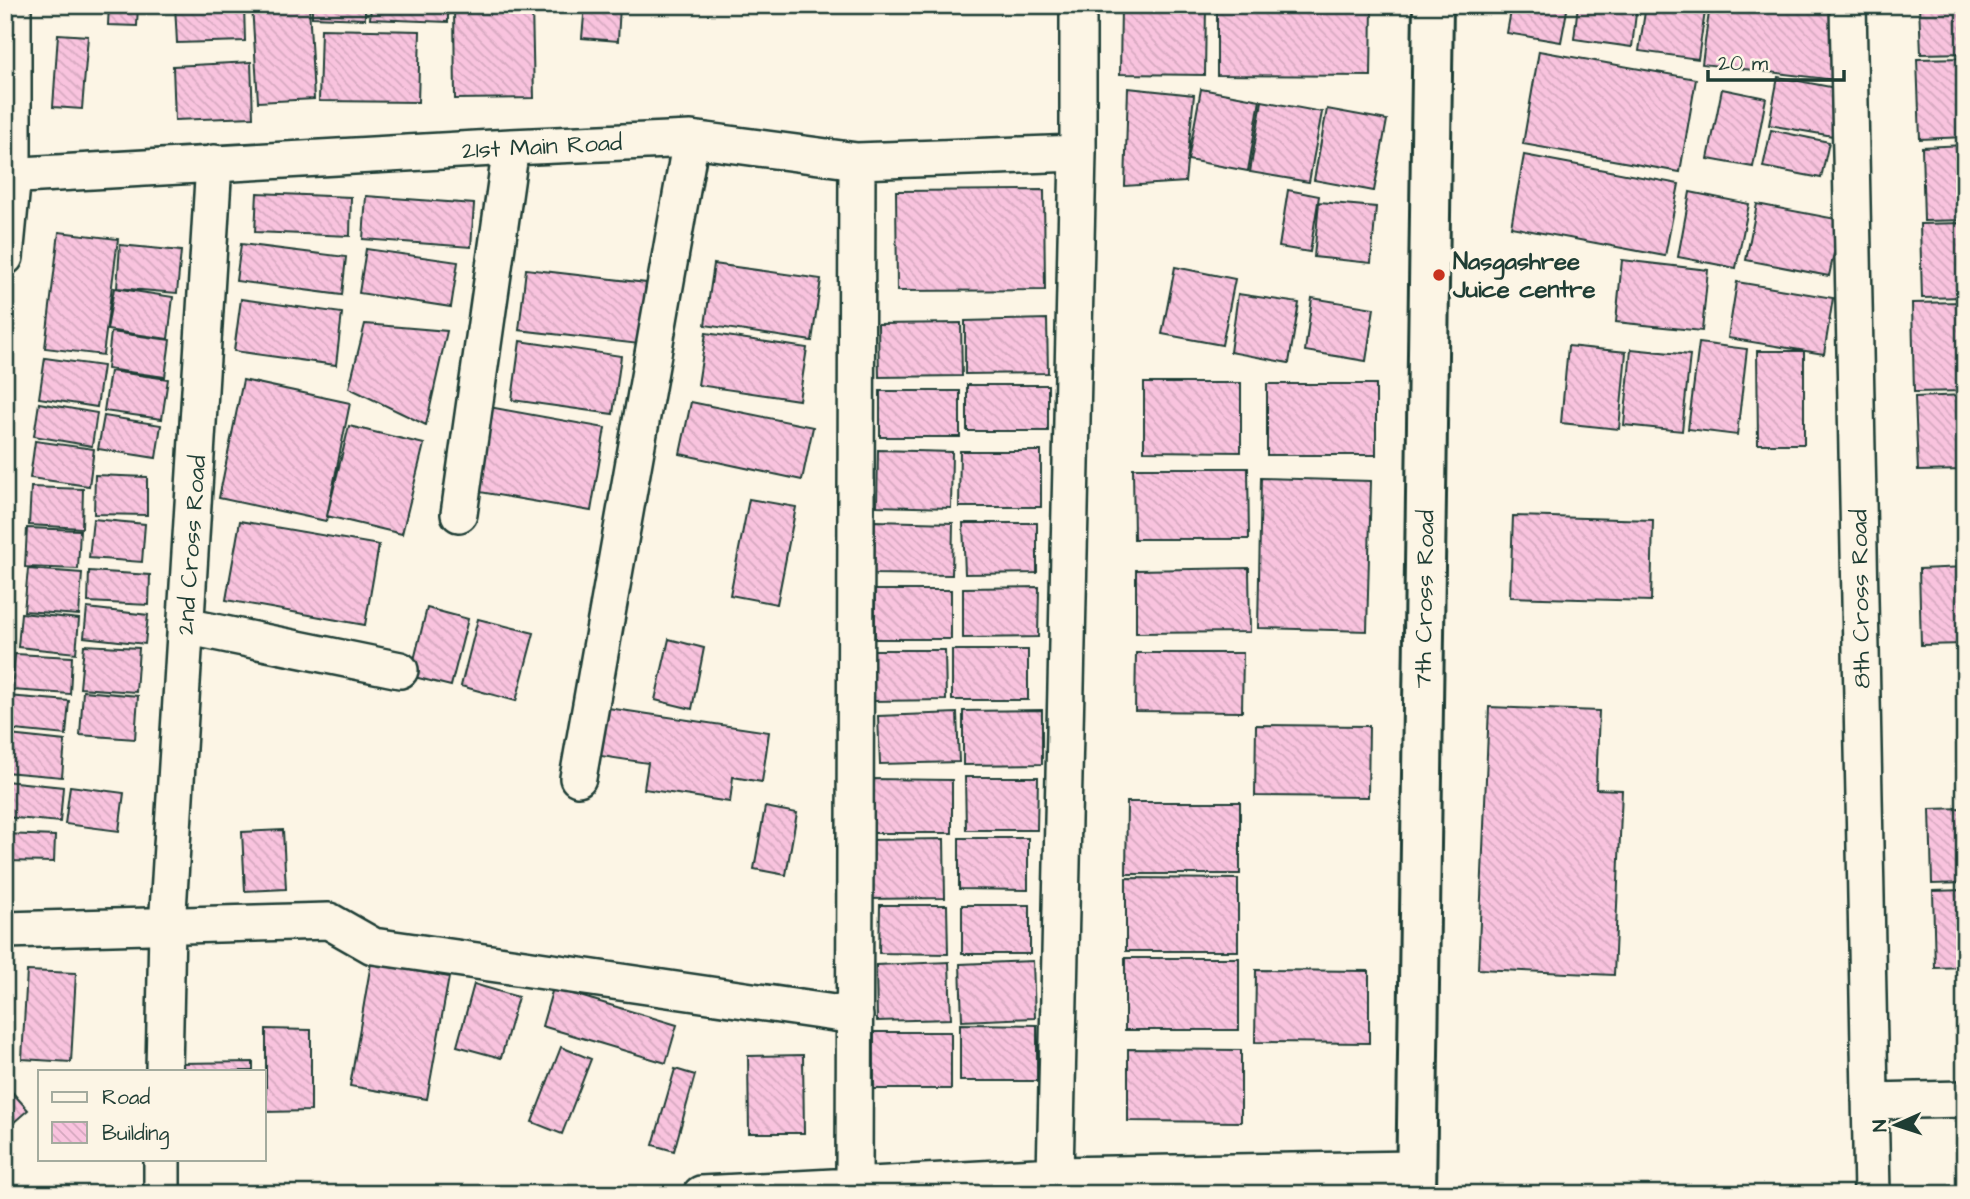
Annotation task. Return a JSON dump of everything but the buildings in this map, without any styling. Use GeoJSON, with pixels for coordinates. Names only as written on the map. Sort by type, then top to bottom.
{"type":"FeatureCollection","features":[{"type":"Feature","properties":{"kind":"street"},"geometry":{"type":"LineString","coordinates":[[5,257],[13,5]]}},
{"type":"Feature","properties":{"kind":"street"},"geometry":{"type":"LineString","coordinates":[[1055,1175],[1078,153],[1078,5]]}},
{"type":"Feature","properties":{"kind":"street","name":"7th Cross Road"},"geometry":{"type":"LineString","coordinates":[[1416,1182],[1433,5]]}},
{"type":"Feature","properties":{"kind":"street","name":"8th Cross Road"},"geometry":{"type":"LineString","coordinates":[[1848,5],[1872,1194]]}},
{"type":"Feature","properties":{"kind":"street"},"geometry":{"type":"LineString","coordinates":[[578,778],[691,139]]}},
{"type":"Feature","properties":{"kind":"street","name":"21st Main Road"},"geometry":{"type":"LineString","coordinates":[[9,175],[691,139],[857,161],[1078,153]]}},
{"type":"Feature","properties":{"kind":"street"},"geometry":{"type":"LineString","coordinates":[[459,514],[511,147]]}},
{"type":"Feature","properties":{"kind":"street"},"geometry":{"type":"LineString","coordinates":[[854,1185],[857,161]]}},
{"type":"Feature","properties":{"kind":"street","name":"2nd Cross Road"},"geometry":{"type":"LineString","coordinates":[[164,1070],[167,926],[215,163]]}},
{"type":"Feature","properties":{"kind":"street"},"geometry":{"type":"LineString","coordinates":[[185,626],[400,670]]}},
{"type":"Feature","properties":{"kind":"street"},"geometry":{"type":"LineString","coordinates":[[5,930],[329,921],[373,946],[855,1016]]}},
{"type":"Feature","properties":{"kind":"street"},"geometry":{"type":"LineString","coordinates":[[1870,1101],[1965,1099]]}},
{"type":"Feature","properties":{"kind":"street"},"geometry":{"type":"LineString","coordinates":[[162,1160],[162,1194]]}},
{"type":"Feature","properties":{"kind":"street"},"geometry":{"type":"LineString","coordinates":[[701,1194],[1055,1175],[1416,1182]]}},
{"type":"Feature","properties":{"kind":"place","name":"Nasgashree Juice centre"},"geometry":{"type":"Point","coordinates":[1439,275]}}]}
